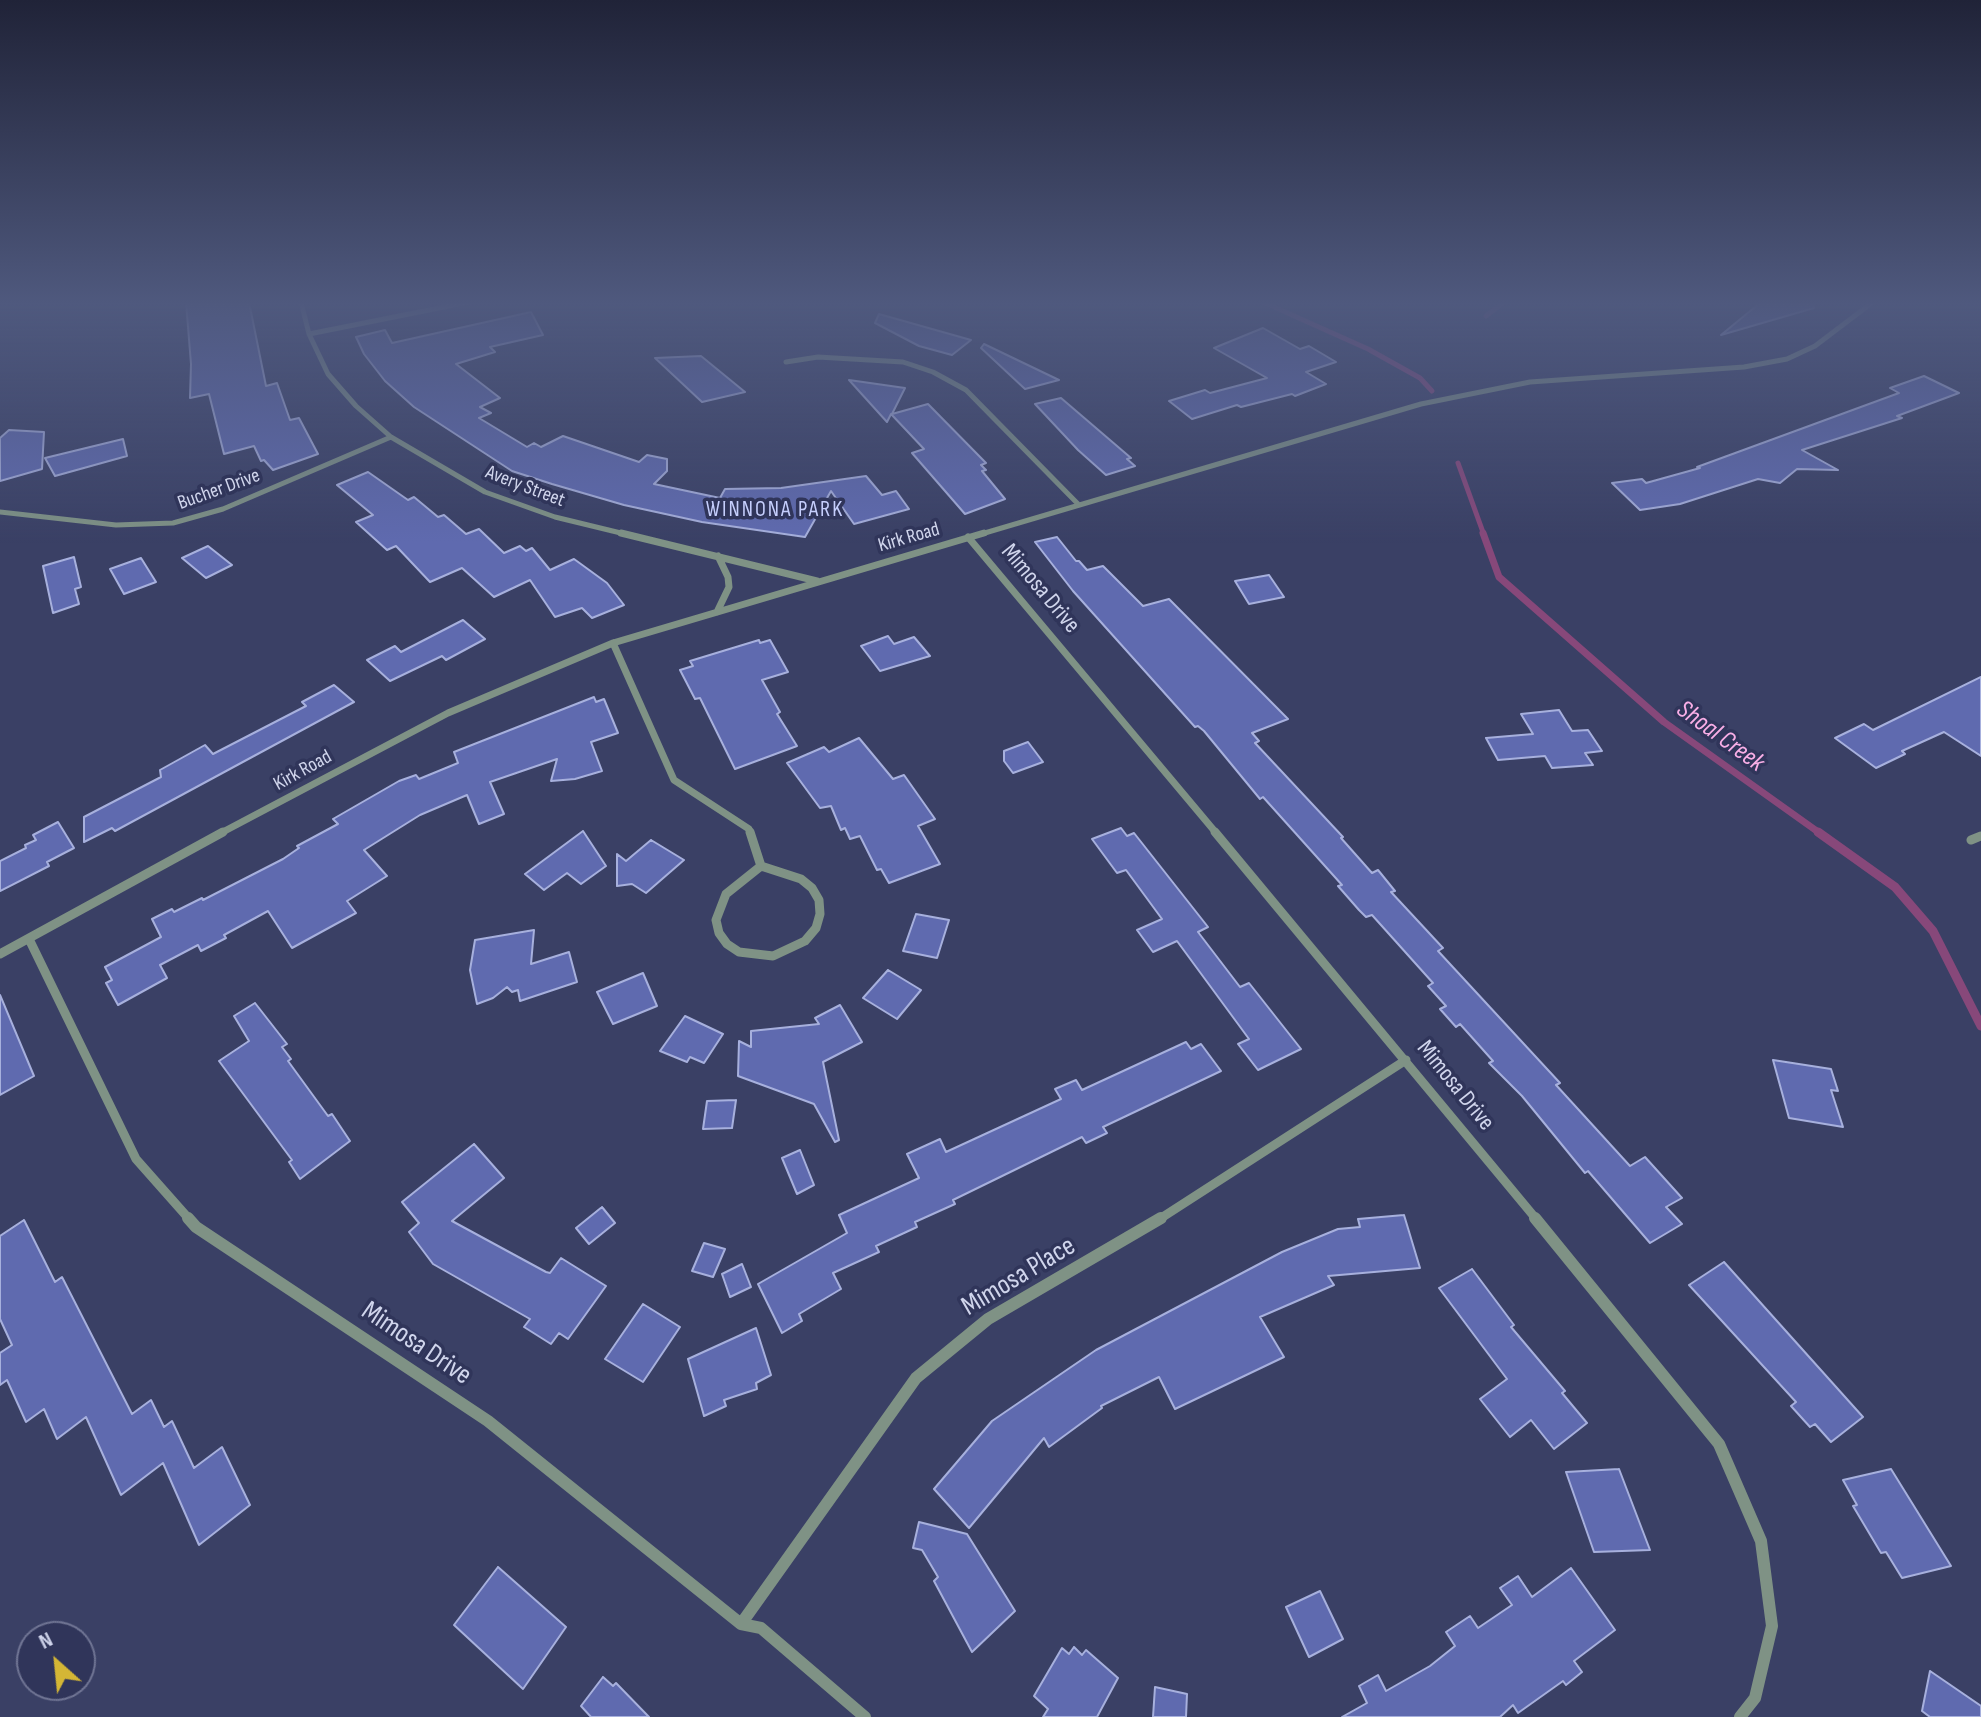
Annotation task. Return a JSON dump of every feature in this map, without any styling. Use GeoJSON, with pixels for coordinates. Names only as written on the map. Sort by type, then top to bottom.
{"type":"FeatureCollection","features":[{"type":"Feature","properties":{"kind":"street","name":"Avery Street"},"geometry":{"type":"LineString","coordinates":[[335,382],[356,406],[391,437],[485,492],[555,517],[819,581]]}},
{"type":"Feature","properties":{"kind":"street"},"geometry":{"type":"LineString","coordinates":[[952,382],[966,390],[1079,505]]}},
{"type":"Feature","properties":{"kind":"street","name":"Kirk Road"},"geometry":{"type":"LineString","coordinates":[[0,954],[383,745],[448,713],[613,643],[1344,425],[1484,390],[1529,382]]}},
{"type":"Feature","properties":{"kind":"street","name":"Bucher Drive"},"geometry":{"type":"LineString","coordinates":[[0,512],[116,525],[173,523],[223,509],[391,437]]}},
{"type":"Feature","properties":{"kind":"street","name":"Mimosa Drive"},"geometry":{"type":"LineString","coordinates":[[968,537],[1406,1060],[1719,1444],[1761,1541],[1772,1626],[1755,1698],[1740,1717]]}},
{"type":"Feature","properties":{"kind":"street"},"geometry":{"type":"LineString","coordinates":[[716,613],[729,587],[728,577],[718,556]]}},
{"type":"Feature","properties":{"kind":"street"},"geometry":{"type":"LineString","coordinates":[[613,643],[674,780],[749,829],[761,866]]}},
{"type":"Feature","properties":{"kind":"street"},"geometry":{"type":"LineString","coordinates":[[1971,840],[1981,836]]}},
{"type":"Feature","properties":{"kind":"street"},"geometry":{"type":"LineString","coordinates":[[761,866],[801,879],[812,888],[819,900],[820,914],[810,934],[790,950],[773,956],[739,952],[727,944],[719,933],[716,920],[726,894],[761,866]]}},
{"type":"Feature","properties":{"kind":"street","name":"Mimosa Drive"},"geometry":{"type":"LineString","coordinates":[[29,939],[136,1159],[196,1227],[488,1421],[741,1624],[761,1628],[865,1717]]}},
{"type":"Feature","properties":{"kind":"street","name":"Mimosa Place"},"geometry":{"type":"LineString","coordinates":[[741,1624],[916,1378],[988,1319],[1130,1238],[1406,1060]]}},
{"type":"Feature","properties":{"kind":"building"},"geometry":{"type":"Polygon","coordinates":[[[190,382],[265,382],[266,386],[277,383],[290,420],[299,418],[318,454],[273,470],[264,460],[261,461],[254,446],[224,454],[209,394],[190,398],[190,382]]]}},
{"type":"Feature","properties":{"kind":"building"},"geometry":{"type":"Polygon","coordinates":[[[386,382],[479,382],[500,398],[480,407],[491,413],[479,418],[527,447],[534,443],[541,447],[563,436],[639,462],[647,455],[667,459],[667,471],[654,484],[720,498],[725,489],[781,488],[866,476],[882,495],[896,491],[909,509],[854,524],[831,491],[805,537],[702,522],[624,505],[512,471],[414,407],[386,382]]]}},
{"type":"Feature","properties":{"kind":"building"},"geometry":{"type":"Polygon","coordinates":[[[681,382],[733,382],[745,392],[702,402],[681,382]]]}},
{"type":"Feature","properties":{"kind":"building"},"geometry":{"type":"Polygon","coordinates":[[[851,382],[905,388],[892,414],[928,404],[986,463],[981,465],[986,470],[982,471],[1005,499],[965,514],[912,453],[924,449],[891,414],[887,422],[851,382]]]}},
{"type":"Feature","properties":{"kind":"building"},"geometry":{"type":"Polygon","coordinates":[[[1018,382],[1051,382],[1025,389],[1018,382]]]}},
{"type":"Feature","properties":{"kind":"building"},"geometry":{"type":"Polygon","coordinates":[[[1251,382],[1326,384],[1295,396],[1292,394],[1241,407],[1237,405],[1192,419],[1169,401],[1205,390],[1210,393],[1251,382]]]}},
{"type":"Feature","properties":{"kind":"building"},"geometry":{"type":"Polygon","coordinates":[[[1907,382],[1937,382],[1959,393],[1897,416],[1902,418],[1802,450],[1838,470],[1797,469],[1780,483],[1758,479],[1680,504],[1640,510],[1612,483],[1642,479],[1646,483],[1700,468],[1697,467],[1899,393],[1890,388],[1907,382]]]}},
{"type":"Feature","properties":{"kind":"building"},"geometry":{"type":"Polygon","coordinates":[[[1061,398],[1131,458],[1127,459],[1135,466],[1106,475],[1078,450],[1035,404],[1061,398]]]}},
{"type":"Feature","properties":{"kind":"building"},"geometry":{"type":"Polygon","coordinates":[[[9,430],[44,432],[42,469],[0,481],[0,438],[9,430]]]}},
{"type":"Feature","properties":{"kind":"building"},"geometry":{"type":"Polygon","coordinates":[[[123,439],[127,456],[55,476],[45,458],[123,439]]]}},
{"type":"Feature","properties":{"kind":"building"},"geometry":{"type":"Polygon","coordinates":[[[368,472],[408,500],[414,497],[438,517],[444,515],[466,534],[479,529],[504,553],[520,546],[526,551],[532,548],[550,570],[574,559],[607,583],[624,605],[592,618],[582,608],[555,617],[530,580],[494,597],[462,568],[430,582],[396,546],[387,550],[356,522],[373,515],[337,485],[368,472]]]}},
{"type":"Feature","properties":{"kind":"building"},"geometry":{"type":"Polygon","coordinates":[[[1057,537],[1087,570],[1103,566],[1143,606],[1169,599],[1288,719],[1252,733],[1259,741],[1255,743],[1343,837],[1372,873],[1378,870],[1395,891],[1391,892],[1443,948],[1438,951],[1560,1083],[1556,1085],[1630,1166],[1645,1157],[1682,1198],[1666,1207],[1682,1224],[1650,1243],[1588,1171],[1585,1173],[1522,1096],[1489,1063],[1493,1061],[1460,1024],[1456,1027],[1440,1009],[1446,1006],[1428,986],[1433,983],[1372,915],[1366,917],[1359,910],[1338,886],[1342,885],[1263,797],[1260,799],[1204,731],[1195,727],[1073,591],[1035,542],[1057,537]]]}},
{"type":"Feature","properties":{"kind":"building"},"geometry":{"type":"Polygon","coordinates":[[[208,546],[232,565],[206,578],[182,558],[208,546]]]}},
{"type":"Feature","properties":{"kind":"building"},"geometry":{"type":"Polygon","coordinates":[[[74,557],[81,587],[75,589],[79,604],[53,613],[43,566],[74,557]]]}},
{"type":"Feature","properties":{"kind":"building"},"geometry":{"type":"Polygon","coordinates":[[[141,558],[156,582],[124,594],[110,569],[141,558]]]}},
{"type":"Feature","properties":{"kind":"building"},"geometry":{"type":"Polygon","coordinates":[[[1269,575],[1284,597],[1249,604],[1235,581],[1269,575]]]}},
{"type":"Feature","properties":{"kind":"building"},"geometry":{"type":"Polygon","coordinates":[[[463,620],[485,639],[446,660],[442,656],[390,681],[367,660],[395,646],[401,652],[463,620]]]}},
{"type":"Feature","properties":{"kind":"building"},"geometry":{"type":"Polygon","coordinates":[[[888,636],[894,644],[914,637],[930,656],[880,671],[861,646],[888,636]]]}},
{"type":"Feature","properties":{"kind":"building"},"geometry":{"type":"Polygon","coordinates":[[[759,640],[760,643],[770,640],[788,672],[762,680],[780,712],[777,714],[797,746],[735,769],[700,698],[695,699],[680,670],[693,666],[690,661],[759,640]]]}},
{"type":"Feature","properties":{"kind":"building"},"geometry":{"type":"Polygon","coordinates":[[[1981,677],[1981,756],[1944,732],[1902,751],[1905,754],[1876,768],[1835,738],[1864,724],[1873,730],[1981,677]]]}},
{"type":"Feature","properties":{"kind":"building"},"geometry":{"type":"Polygon","coordinates":[[[334,685],[354,702],[115,831],[112,828],[84,842],[84,817],[161,777],[160,770],[205,745],[213,754],[306,706],[302,702],[334,685]]]}},
{"type":"Feature","properties":{"kind":"building"},"geometry":{"type":"Polygon","coordinates":[[[594,697],[596,702],[604,699],[618,733],[591,742],[602,771],[575,779],[551,781],[557,759],[490,782],[504,814],[479,824],[467,795],[420,815],[364,850],[387,876],[347,901],[356,913],[292,948],[268,911],[201,951],[198,945],[160,965],[167,978],[118,1005],[106,983],[112,980],[105,967],[161,937],[152,919],[203,900],[283,859],[299,848],[297,846],[338,824],[333,819],[399,781],[416,775],[419,779],[458,763],[454,752],[594,697]]]}},
{"type":"Feature","properties":{"kind":"building"},"geometry":{"type":"Polygon","coordinates":[[[1559,710],[1572,731],[1588,730],[1602,751],[1585,753],[1593,765],[1552,768],[1545,756],[1498,760],[1486,738],[1533,734],[1521,714],[1559,710]]]}},
{"type":"Feature","properties":{"kind":"building"},"geometry":{"type":"Polygon","coordinates":[[[859,738],[893,779],[904,775],[935,819],[918,826],[940,864],[889,883],[881,869],[877,870],[860,836],[850,839],[845,828],[841,830],[831,806],[820,808],[787,763],[824,747],[829,752],[859,738]]]}},
{"type":"Feature","properties":{"kind":"building"},"geometry":{"type":"Polygon","coordinates":[[[1028,742],[1043,762],[1013,773],[1004,761],[1004,751],[1028,742]]]}},
{"type":"Feature","properties":{"kind":"building"},"geometry":{"type":"Polygon","coordinates":[[[58,822],[74,848],[47,862],[49,866],[0,891],[0,861],[26,848],[25,845],[36,840],[33,835],[58,822]]]}},
{"type":"Feature","properties":{"kind":"building"},"geometry":{"type":"Polygon","coordinates":[[[1121,828],[1127,836],[1134,833],[1208,927],[1198,932],[1240,987],[1249,983],[1301,1049],[1258,1070],[1238,1044],[1249,1039],[1177,941],[1153,952],[1137,930],[1162,919],[1126,870],[1117,873],[1092,839],[1121,828]]]}},
{"type":"Feature","properties":{"kind":"building"},"geometry":{"type":"Polygon","coordinates":[[[583,831],[606,866],[581,884],[567,873],[544,890],[525,874],[583,831]]]}},
{"type":"Feature","properties":{"kind":"building"},"geometry":{"type":"Polygon","coordinates":[[[651,840],[684,860],[646,893],[632,884],[617,886],[617,854],[626,861],[651,840]]]}},
{"type":"Feature","properties":{"kind":"building"},"geometry":{"type":"Polygon","coordinates":[[[916,914],[949,920],[937,958],[903,951],[916,914]]]}},
{"type":"Feature","properties":{"kind":"building"},"geometry":{"type":"Polygon","coordinates":[[[534,930],[531,964],[569,952],[577,982],[520,1001],[518,990],[512,992],[507,987],[493,998],[477,1004],[470,970],[475,940],[534,930]]]}},
{"type":"Feature","properties":{"kind":"building"},"geometry":{"type":"Polygon","coordinates":[[[888,970],[921,990],[897,1019],[863,998],[888,970]]]}},
{"type":"Feature","properties":{"kind":"building"},"geometry":{"type":"Polygon","coordinates":[[[643,973],[657,1006],[613,1024],[597,992],[643,973]]]}},
{"type":"Feature","properties":{"kind":"building"},"geometry":{"type":"Polygon","coordinates":[[[0,995],[34,1076],[0,1095],[0,995]]]}},
{"type":"Feature","properties":{"kind":"building"},"geometry":{"type":"Polygon","coordinates":[[[255,1003],[287,1044],[282,1047],[291,1059],[288,1061],[350,1141],[300,1179],[289,1162],[292,1160],[219,1061],[249,1041],[234,1016],[255,1003]]]}},
{"type":"Feature","properties":{"kind":"building"},"geometry":{"type":"Polygon","coordinates":[[[840,1005],[862,1042],[823,1062],[839,1140],[835,1142],[814,1104],[738,1076],[739,1041],[751,1047],[751,1031],[819,1024],[815,1018],[840,1005]]]}},
{"type":"Feature","properties":{"kind":"building"},"geometry":{"type":"Polygon","coordinates":[[[685,1016],[723,1034],[704,1063],[690,1057],[687,1062],[660,1051],[685,1016]]]}},
{"type":"Feature","properties":{"kind":"building"},"geometry":{"type":"Polygon","coordinates":[[[1186,1042],[1191,1049],[1201,1044],[1221,1071],[1103,1127],[1107,1133],[1086,1143],[1082,1137],[915,1222],[917,1227],[876,1246],[879,1252],[833,1273],[841,1289],[799,1314],[802,1321],[782,1333],[758,1284],[847,1233],[839,1215],[919,1178],[907,1154],[940,1139],[946,1152],[1061,1099],[1055,1089],[1076,1080],[1082,1090],[1186,1042]]]}},
{"type":"Feature","properties":{"kind":"building"},"geometry":{"type":"Polygon","coordinates":[[[1773,1060],[1831,1069],[1838,1091],[1831,1090],[1843,1127],[1789,1118],[1773,1060]]]}},
{"type":"Feature","properties":{"kind":"building"},"geometry":{"type":"Polygon","coordinates":[[[736,1100],[732,1128],[703,1129],[707,1101],[736,1100]]]}},
{"type":"Feature","properties":{"kind":"building"},"geometry":{"type":"Polygon","coordinates":[[[474,1144],[504,1178],[452,1221],[546,1272],[550,1273],[561,1258],[606,1286],[568,1339],[559,1333],[551,1344],[524,1327],[530,1319],[433,1264],[409,1232],[419,1223],[402,1202],[474,1144]]]}},
{"type":"Feature","properties":{"kind":"building"},"geometry":{"type":"Polygon","coordinates":[[[800,1150],[814,1185],[797,1194],[782,1158],[800,1150]]]}},
{"type":"Feature","properties":{"kind":"building"},"geometry":{"type":"Polygon","coordinates":[[[602,1207],[615,1223],[589,1244],[576,1228],[602,1207]]]}},
{"type":"Feature","properties":{"kind":"building"},"geometry":{"type":"Polygon","coordinates":[[[1404,1215],[1420,1268],[1328,1276],[1334,1285],[1260,1317],[1284,1357],[1175,1409],[1159,1377],[1101,1406],[1049,1447],[1044,1438],[969,1528],[934,1489],[992,1421],[1096,1350],[1282,1252],[1338,1229],[1360,1227],[1358,1219],[1404,1215]]]}},
{"type":"Feature","properties":{"kind":"building"},"geometry":{"type":"Polygon","coordinates":[[[24,1220],[55,1282],[62,1277],[132,1414],[151,1400],[164,1427],[172,1421],[194,1468],[222,1447],[250,1505],[199,1545],[163,1463],[121,1495],[86,1417],[57,1439],[44,1409],[26,1422],[7,1380],[0,1385],[0,1353],[12,1345],[0,1319],[0,1236],[24,1220]]]}},
{"type":"Feature","properties":{"kind":"building"},"geometry":{"type":"Polygon","coordinates":[[[704,1243],[725,1249],[713,1277],[692,1271],[704,1243]]]}},
{"type":"Feature","properties":{"kind":"building"},"geometry":{"type":"Polygon","coordinates":[[[1724,1262],[1863,1417],[1831,1442],[1815,1424],[1810,1427],[1791,1406],[1796,1402],[1689,1285],[1724,1262]]]}},
{"type":"Feature","properties":{"kind":"building"},"geometry":{"type":"Polygon","coordinates":[[[742,1264],[751,1287],[730,1297],[722,1274],[742,1264]]]}},
{"type":"Feature","properties":{"kind":"building"},"geometry":{"type":"Polygon","coordinates":[[[1472,1269],[1514,1325],[1511,1327],[1565,1391],[1562,1393],[1587,1423],[1554,1449],[1531,1420],[1510,1437],[1480,1399],[1507,1379],[1439,1288],[1472,1269]]]}},
{"type":"Feature","properties":{"kind":"building"},"geometry":{"type":"Polygon","coordinates":[[[643,1304],[680,1327],[643,1382],[605,1359],[643,1304]]]}},
{"type":"Feature","properties":{"kind":"building"},"geometry":{"type":"Polygon","coordinates":[[[756,1328],[771,1375],[756,1383],[757,1389],[724,1400],[726,1406],[704,1416],[688,1359],[756,1328]]]}},
{"type":"Feature","properties":{"kind":"building"},"geometry":{"type":"Polygon","coordinates":[[[1619,1469],[1650,1550],[1594,1552],[1566,1472],[1619,1469]]]}},
{"type":"Feature","properties":{"kind":"building"},"geometry":{"type":"Polygon","coordinates":[[[1891,1469],[1951,1566],[1902,1578],[1886,1552],[1881,1553],[1853,1506],[1857,1505],[1843,1480],[1891,1469]]]}},
{"type":"Feature","properties":{"kind":"building"},"geometry":{"type":"Polygon","coordinates":[[[919,1522],[967,1534],[1015,1611],[972,1652],[934,1581],[938,1577],[922,1550],[913,1548],[919,1522]]]}},
{"type":"Feature","properties":{"kind":"building"},"geometry":{"type":"Polygon","coordinates":[[[498,1567],[566,1627],[523,1689],[454,1625],[498,1567]]]}},
{"type":"Feature","properties":{"kind":"building"},"geometry":{"type":"Polygon","coordinates":[[[1571,1568],[1615,1630],[1574,1661],[1582,1672],[1566,1685],[1563,1681],[1518,1713],[1513,1705],[1500,1717],[1342,1717],[1367,1703],[1359,1686],[1378,1675],[1386,1691],[1430,1666],[1455,1646],[1446,1632],[1470,1616],[1478,1628],[1512,1605],[1500,1588],[1518,1576],[1532,1597],[1571,1568]]]}},
{"type":"Feature","properties":{"kind":"building"},"geometry":{"type":"Polygon","coordinates":[[[1320,1591],[1343,1639],[1309,1657],[1286,1607],[1320,1591]]]}},
{"type":"Feature","properties":{"kind":"building"},"geometry":{"type":"Polygon","coordinates":[[[1074,1647],[1082,1655],[1086,1650],[1118,1678],[1097,1717],[1043,1717],[1048,1709],[1034,1696],[1062,1648],[1069,1654],[1074,1647]]]}},
{"type":"Feature","properties":{"kind":"building"},"geometry":{"type":"Polygon","coordinates":[[[1930,1671],[1981,1706],[1981,1717],[1930,1717],[1922,1711],[1930,1671]]]}},
{"type":"Feature","properties":{"kind":"building"},"geometry":{"type":"Polygon","coordinates":[[[603,1677],[613,1686],[616,1683],[649,1717],[591,1717],[581,1706],[603,1677]]]}},
{"type":"Feature","properties":{"kind":"building"},"geometry":{"type":"Polygon","coordinates":[[[1155,1687],[1187,1694],[1186,1717],[1153,1717],[1155,1687]]]}},
{"type":"Feature","properties":{"kind":"waterway","name":"Shoal Creek"},"geometry":{"type":"LineString","coordinates":[[1424,382],[1432,391]]}},
{"type":"Feature","properties":{"kind":"waterway","name":"Shoal Creek"},"geometry":{"type":"LineString","coordinates":[[1458,463],[1484,535]]}},
{"type":"Feature","properties":{"kind":"waterway","name":"Shoal Creek"},"geometry":{"type":"LineString","coordinates":[[1483,533],[1499,577],[1664,722],[1821,834]]}},
{"type":"Feature","properties":{"kind":"waterway","name":"Shoal Creek"},"geometry":{"type":"LineString","coordinates":[[1818,832],[1895,887],[1933,931],[1981,1026]]}},
{"type":"Feature","properties":{"kind":"district","name":"WINNONA PARK"},"geometry":{"type":"Point","coordinates":[775,510]}}]}
